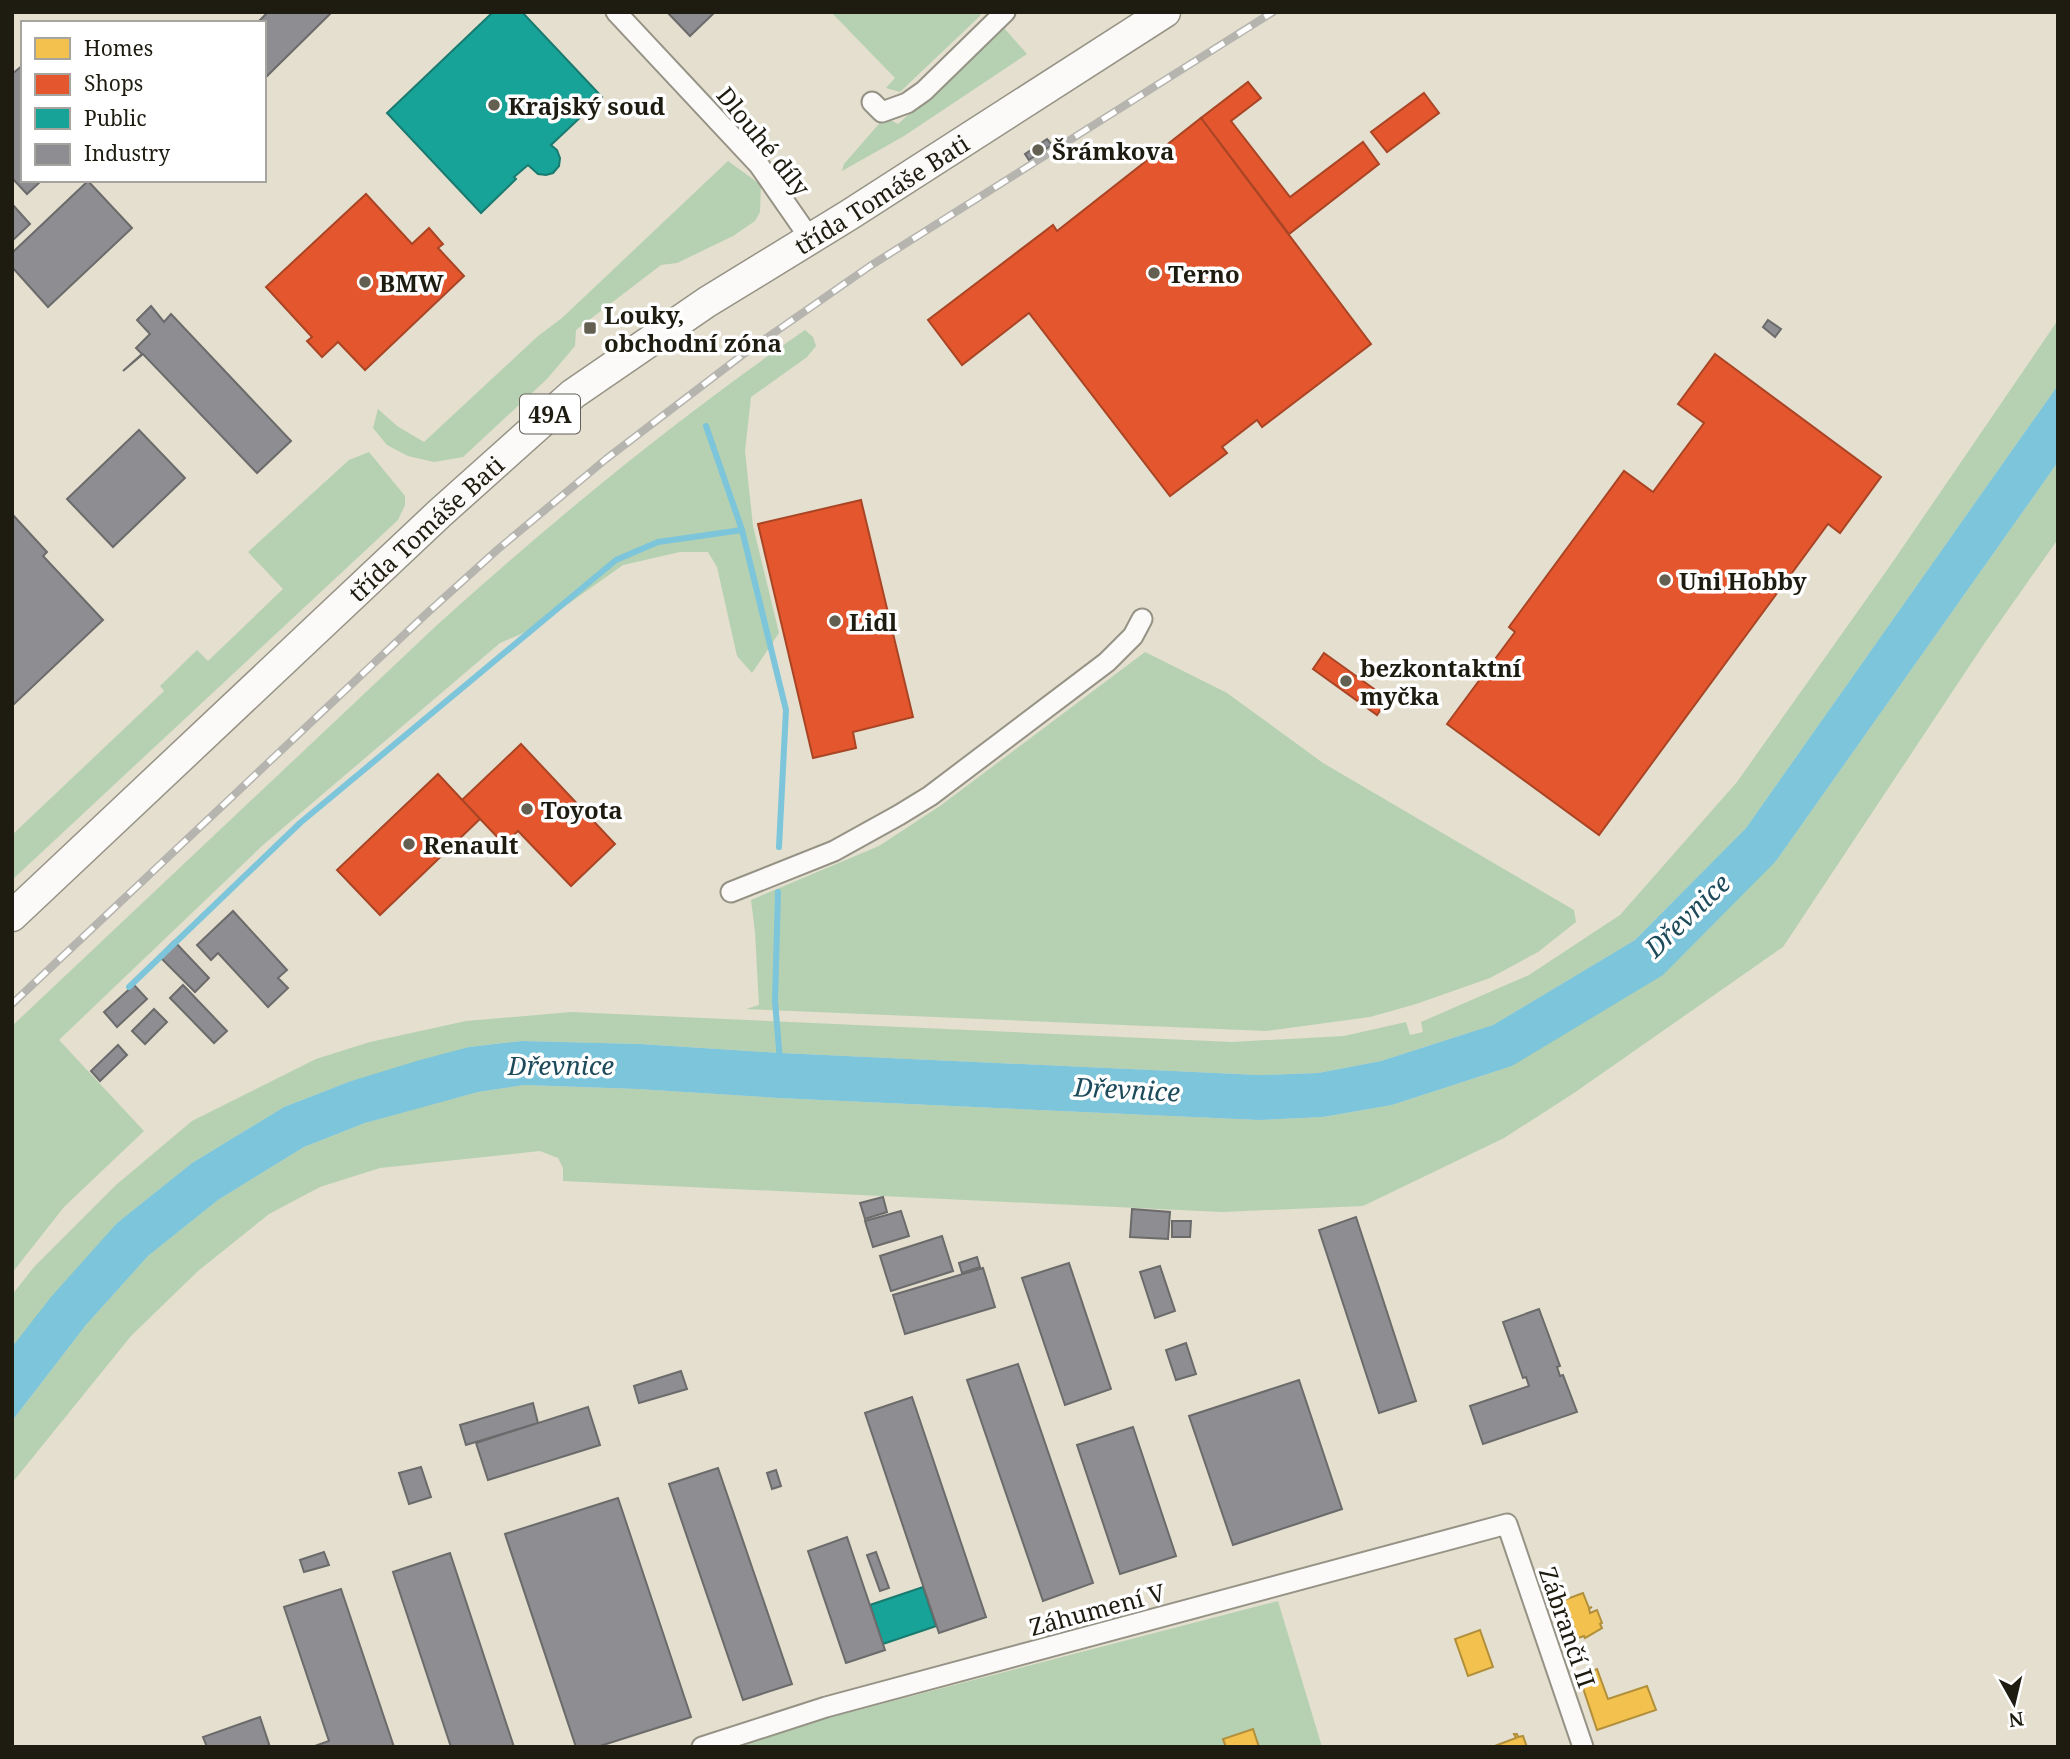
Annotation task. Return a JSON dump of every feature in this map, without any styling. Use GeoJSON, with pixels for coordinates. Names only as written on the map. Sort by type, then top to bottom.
{"type":"FeatureCollection","features":[{"type":"Feature","properties":{"kind":"main road","name":"třída Tomáše Bati"},"geometry":{"type":"LineString","coordinates":[[12,916],[440,513],[573,394],[707,302],[809,237],[849,215],[1165,12]]}},
{"type":"Feature","properties":{"kind":"street","name":"Dlouhé díly"},"geometry":{"type":"LineString","coordinates":[[616,12],[760,165],[809,237]]}},
{"type":"Feature","properties":{"kind":"street"},"geometry":{"type":"LineString","coordinates":[[872,102],[883,111],[907,103],[923,91],[1004,12]]}},
{"type":"Feature","properties":{"kind":"street"},"geometry":{"type":"LineString","coordinates":[[731,891],[834,851],[930,796],[1107,662],[1133,636],[1142,619]]}},
{"type":"Feature","properties":{"kind":"street","name":"Záhumení V"},"geometry":{"type":"LineString","coordinates":[[702,1747],[826,1707],[1507,1524]]}},
{"type":"Feature","properties":{"kind":"street","name":"Zábrančí II"},"geometry":{"type":"LineString","coordinates":[[1507,1524],[1583,1747]]}},
{"type":"Feature","properties":{"kind":"green space"},"geometry":{"type":"Polygon","coordinates":[[[831,12],[976,12],[981,15],[900,92],[886,88],[895,78],[831,12]]]}},
{"type":"Feature","properties":{"kind":"green space"},"geometry":{"type":"Polygon","coordinates":[[[1004,28],[1027,54],[904,136],[842,171],[844,164],[885,117],[898,124],[1004,28]]]}},
{"type":"Feature","properties":{"kind":"green space"},"geometry":{"type":"Polygon","coordinates":[[[728,161],[761,185],[760,212],[755,221],[733,236],[677,263],[661,265],[576,330],[575,346],[547,379],[463,457],[434,462],[408,456],[387,445],[373,428],[378,409],[397,426],[424,442],[538,336],[562,318],[728,161]]]}},
{"type":"Feature","properties":{"kind":"green space"},"geometry":{"type":"Polygon","coordinates":[[[2058,320],[2058,385],[1746,828],[1635,940],[1493,1025],[1381,1061],[1318,1073],[1259,1075],[640,1044],[522,1041],[469,1047],[351,1081],[284,1107],[192,1163],[117,1223],[12,1347],[12,1295],[34,1267],[116,1185],[192,1121],[316,1059],[370,1042],[466,1021],[571,1012],[1232,1042],[1344,1036],[1406,1022],[1410,1035],[1423,1032],[1421,1022],[1529,975],[1620,915],[1737,782],[1892,563],[2058,320]]]}},
{"type":"Feature","properties":{"kind":"green space"},"geometry":{"type":"Polygon","coordinates":[[[805,330],[813,337],[816,346],[807,357],[751,397],[745,451],[753,526],[779,633],[752,673],[737,656],[717,567],[708,552],[680,552],[623,565],[533,629],[500,643],[263,845],[59,1040],[144,1131],[64,1207],[12,1273],[12,1026],[480,587],[570,509],[662,435],[805,330]]]}},
{"type":"Feature","properties":{"kind":"green space"},"geometry":{"type":"Polygon","coordinates":[[[369,452],[405,496],[405,505],[398,520],[12,880],[12,835],[164,691],[160,686],[197,650],[208,661],[283,589],[248,552],[349,460],[369,452]]]}},
{"type":"Feature","properties":{"kind":"green space"},"geometry":{"type":"Polygon","coordinates":[[[2058,462],[2058,539],[1984,644],[1783,947],[1574,1093],[1504,1138],[1363,1206],[1222,1212],[563,1181],[563,1168],[558,1158],[540,1151],[380,1168],[320,1187],[269,1214],[198,1271],[131,1336],[12,1483],[12,1421],[86,1325],[148,1256],[218,1200],[304,1147],[365,1123],[432,1104],[478,1092],[524,1085],[1259,1120],[1323,1117],[1392,1105],[1512,1066],[1776,861],[2058,462]]]}},
{"type":"Feature","properties":{"kind":"green space"},"geometry":{"type":"Polygon","coordinates":[[[1145,652],[1227,693],[1323,763],[1574,910],[1576,922],[1538,952],[1490,978],[1370,1017],[1266,1031],[746,1009],[759,1005],[751,900],[879,846],[940,806],[1145,652]]]}},
{"type":"Feature","properties":{"kind":"green space"},"geometry":{"type":"Polygon","coordinates":[[[1278,1601],[1322,1747],[729,1747],[777,1731],[1278,1601]]]}},
{"type":"Feature","properties":{"kind":"water","name":"Dřevnice"},"geometry":{"type":"Polygon","coordinates":[[[2058,385],[2058,462],[1776,861],[1663,975],[1512,1066],[1392,1105],[1323,1117],[1259,1120],[637,1089],[524,1085],[478,1092],[365,1123],[304,1147],[218,1200],[148,1256],[86,1325],[12,1421],[12,1347],[51,1297],[117,1223],[192,1163],[284,1107],[351,1081],[420,1060],[469,1047],[522,1041],[640,1044],[1259,1075],[1318,1073],[1381,1061],[1493,1025],[1635,940],[1746,828],[2058,385]]]}},
{"type":"Feature","properties":{"kind":"building: Homes"},"geometry":{"type":"Polygon","coordinates":[[[1583,1593],[1589,1608],[1592,1607],[1589,1609],[1590,1613],[1597,1610],[1602,1628],[1585,1638],[1578,1638],[1564,1600],[1583,1593]]]}},
{"type":"Feature","properties":{"kind":"building: Homes"},"geometry":{"type":"Polygon","coordinates":[[[1480,1630],[1493,1667],[1468,1676],[1455,1639],[1480,1630]]]}},
{"type":"Feature","properties":{"kind":"building: Homes"},"geometry":{"type":"Polygon","coordinates":[[[1597,1669],[1608,1699],[1647,1686],[1656,1710],[1597,1730],[1579,1676],[1597,1669]]]}},
{"type":"Feature","properties":{"kind":"building: Homes"},"geometry":{"type":"Polygon","coordinates":[[[1253,1729],[1259,1747],[1226,1747],[1223,1739],[1253,1729]]]}},
{"type":"Feature","properties":{"kind":"building: Homes"},"geometry":{"type":"Polygon","coordinates":[[[1514,1734],[1523,1736],[1527,1747],[1492,1747],[1516,1738],[1514,1734]]]}},
{"type":"Feature","properties":{"kind":"building: Shops"},"geometry":{"type":"Polygon","coordinates":[[[1248,82],[1261,98],[1231,121],[1290,197],[1363,142],[1379,164],[1289,234],[1201,118],[1248,82]]]}},
{"type":"Feature","properties":{"kind":"building: Shops"},"geometry":{"type":"Polygon","coordinates":[[[1424,93],[1439,113],[1387,152],[1371,132],[1424,93]]]}},
{"type":"Feature","properties":{"kind":"building: Shops","name":"Terno"},"geometry":{"type":"Polygon","coordinates":[[[1201,118],[1371,344],[1262,427],[1257,420],[1222,447],[1227,453],[1170,496],[1029,313],[962,365],[928,320],[1053,225],[1057,231],[1201,118]]]}},
{"type":"Feature","properties":{"kind":"building: Shops","name":"BMW"},"geometry":{"type":"Polygon","coordinates":[[[366,194],[412,244],[429,228],[443,244],[438,248],[464,276],[365,370],[338,342],[322,357],[307,341],[312,337],[266,287],[366,194]]]}},
{"type":"Feature","properties":{"kind":"building: Shops","name":"Uni Hobby"},"geometry":{"type":"Polygon","coordinates":[[[1715,354],[1881,477],[1840,533],[1828,524],[1599,835],[1447,724],[1515,632],[1509,627],[1624,471],[1653,492],[1704,423],[1678,404],[1715,354]]]}},
{"type":"Feature","properties":{"kind":"building: Shops","name":"Lidl"},"geometry":{"type":"Polygon","coordinates":[[[861,500],[913,717],[853,732],[856,748],[813,758],[758,524],[861,500]]]}},
{"type":"Feature","properties":{"kind":"building: Shops","name":"bezkontaktní myčka"},"geometry":{"type":"Polygon","coordinates":[[[1324,653],[1388,699],[1377,715],[1313,669],[1324,653]]]}},
{"type":"Feature","properties":{"kind":"building: Shops","name":"Toyota"},"geometry":{"type":"Polygon","coordinates":[[[521,744],[615,844],[571,886],[518,831],[504,844],[462,800],[521,744]]]}},
{"type":"Feature","properties":{"kind":"building: Shops","name":"Renault"},"geometry":{"type":"Polygon","coordinates":[[[438,774],[480,819],[380,915],[337,870],[438,774]]]}},
{"type":"Feature","properties":{"kind":"building: Public","name":"Krajský soud"},"geometry":{"type":"Polygon","coordinates":[[[493,12],[522,12],[602,97],[551,145],[560,158],[559,166],[553,173],[538,174],[528,165],[481,213],[387,113],[493,12]]]}},
{"type":"Feature","properties":{"kind":"building: Public"},"geometry":{"type":"Polygon","coordinates":[[[923,1587],[936,1626],[883,1644],[870,1605],[923,1587]]]}},
{"type":"Feature","properties":{"kind":"building: Industry"},"geometry":{"type":"Polygon","coordinates":[[[268,12],[332,12],[266,77],[266,21],[259,21],[268,12]]]}},
{"type":"Feature","properties":{"kind":"building: Industry"},"geometry":{"type":"Polygon","coordinates":[[[667,12],[715,12],[690,36],[667,12]]]}},
{"type":"Feature","properties":{"kind":"building: Industry"},"geometry":{"type":"Polygon","coordinates":[[[21,67],[21,182],[40,182],[27,194],[12,178],[12,74],[21,67]]]}},
{"type":"Feature","properties":{"kind":"building: Industry","name":"Šrámkova"},"geometry":{"type":"Polygon","coordinates":[[[1047,139],[1052,145],[1029,160],[1025,154],[1047,139]]]}},
{"type":"Feature","properties":{"kind":"building: Industry"},"geometry":{"type":"Polygon","coordinates":[[[87,182],[132,228],[48,307],[12,267],[12,253],[87,182]]]}},
{"type":"Feature","properties":{"kind":"building: Industry"},"geometry":{"type":"Polygon","coordinates":[[[12,204],[30,224],[12,241],[12,204]]]}},
{"type":"Feature","properties":{"kind":"building: Industry"},"geometry":{"type":"Polygon","coordinates":[[[151,306],[164,322],[171,314],[291,441],[257,473],[143,354],[123,371],[142,354],[136,348],[150,334],[137,320],[151,306]]]}},
{"type":"Feature","properties":{"kind":"building: Industry"},"geometry":{"type":"Polygon","coordinates":[[[1768,320],[1781,329],[1775,337],[1763,327],[1768,320]]]}},
{"type":"Feature","properties":{"kind":"building: Industry"},"geometry":{"type":"Polygon","coordinates":[[[139,430],[185,478],[113,547],[67,499],[139,430]]]}},
{"type":"Feature","properties":{"kind":"building: Industry"},"geometry":{"type":"Polygon","coordinates":[[[12,514],[47,552],[43,556],[103,620],[12,706],[12,514]]]}},
{"type":"Feature","properties":{"kind":"building: Industry"},"geometry":{"type":"Polygon","coordinates":[[[233,911],[287,970],[278,978],[288,988],[268,1007],[218,953],[211,960],[197,945],[233,911]]]}},
{"type":"Feature","properties":{"kind":"building: Industry"},"geometry":{"type":"Polygon","coordinates":[[[174,941],[209,978],[195,992],[159,956],[174,941]]]}},
{"type":"Feature","properties":{"kind":"building: Industry"},"geometry":{"type":"Polygon","coordinates":[[[134,985],[147,999],[117,1027],[104,1012],[134,985]]]}},
{"type":"Feature","properties":{"kind":"building: Industry"},"geometry":{"type":"Polygon","coordinates":[[[183,985],[227,1031],[214,1043],[170,998],[183,985]]]}},
{"type":"Feature","properties":{"kind":"building: Industry"},"geometry":{"type":"Polygon","coordinates":[[[154,1009],[167,1022],[145,1044],[132,1031],[154,1009]]]}},
{"type":"Feature","properties":{"kind":"building: Industry"},"geometry":{"type":"Polygon","coordinates":[[[118,1045],[127,1055],[100,1081],[91,1071],[118,1045]]]}},
{"type":"Feature","properties":{"kind":"building: Industry"},"geometry":{"type":"Polygon","coordinates":[[[883,1197],[887,1212],[865,1219],[860,1203],[883,1197]]]}},
{"type":"Feature","properties":{"kind":"building: Industry"},"geometry":{"type":"Polygon","coordinates":[[[1132,1209],[1170,1212],[1168,1239],[1130,1237],[1132,1209]]]}},
{"type":"Feature","properties":{"kind":"building: Industry"},"geometry":{"type":"Polygon","coordinates":[[[901,1211],[909,1236],[873,1247],[865,1221],[901,1211]]]}},
{"type":"Feature","properties":{"kind":"building: Industry"},"geometry":{"type":"Polygon","coordinates":[[[1356,1217],[1416,1401],[1379,1413],[1319,1230],[1356,1217]]]}},
{"type":"Feature","properties":{"kind":"building: Industry"},"geometry":{"type":"Polygon","coordinates":[[[1172,1221],[1191,1221],[1190,1237],[1172,1237],[1172,1221]]]}},
{"type":"Feature","properties":{"kind":"building: Industry"},"geometry":{"type":"Polygon","coordinates":[[[942,1236],[953,1271],[891,1291],[880,1256],[942,1236]]]}},
{"type":"Feature","properties":{"kind":"building: Industry"},"geometry":{"type":"Polygon","coordinates":[[[977,1257],[980,1267],[962,1273],[959,1263],[977,1257]]]}},
{"type":"Feature","properties":{"kind":"building: Industry"},"geometry":{"type":"Polygon","coordinates":[[[1069,1263],[1111,1389],[1065,1405],[1022,1278],[1069,1263]]]}},
{"type":"Feature","properties":{"kind":"building: Industry"},"geometry":{"type":"Polygon","coordinates":[[[1160,1266],[1175,1311],[1155,1318],[1140,1272],[1160,1266]]]}},
{"type":"Feature","properties":{"kind":"building: Industry"},"geometry":{"type":"Polygon","coordinates":[[[983,1268],[995,1307],[905,1334],[893,1295],[983,1268]]]}},
{"type":"Feature","properties":{"kind":"building: Industry"},"geometry":{"type":"Polygon","coordinates":[[[1539,1309],[1560,1366],[1557,1367],[1560,1376],[1563,1375],[1577,1412],[1483,1444],[1470,1406],[1529,1386],[1526,1377],[1523,1378],[1503,1322],[1539,1309]]]}},
{"type":"Feature","properties":{"kind":"building: Industry"},"geometry":{"type":"Polygon","coordinates":[[[1186,1343],[1196,1374],[1176,1380],[1166,1350],[1186,1343]]]}},
{"type":"Feature","properties":{"kind":"building: Industry"},"geometry":{"type":"Polygon","coordinates":[[[1018,1364],[1093,1583],[1043,1601],[967,1380],[1018,1364]]]}},
{"type":"Feature","properties":{"kind":"building: Industry"},"geometry":{"type":"Polygon","coordinates":[[[681,1371],[687,1389],[639,1403],[634,1386],[681,1371]]]}},
{"type":"Feature","properties":{"kind":"building: Industry"},"geometry":{"type":"Polygon","coordinates":[[[1299,1380],[1342,1509],[1233,1545],[1189,1416],[1299,1380]]]}},
{"type":"Feature","properties":{"kind":"building: Industry"},"geometry":{"type":"Polygon","coordinates":[[[912,1397],[986,1617],[939,1633],[865,1413],[912,1397]]]}},
{"type":"Feature","properties":{"kind":"building: Industry"},"geometry":{"type":"Polygon","coordinates":[[[533,1403],[538,1423],[466,1445],[460,1425],[533,1403]]]}},
{"type":"Feature","properties":{"kind":"building: Industry"},"geometry":{"type":"Polygon","coordinates":[[[588,1407],[600,1445],[488,1480],[476,1443],[588,1407]]]}},
{"type":"Feature","properties":{"kind":"building: Industry"},"geometry":{"type":"Polygon","coordinates":[[[1133,1427],[1176,1556],[1120,1574],[1077,1445],[1133,1427]]]}},
{"type":"Feature","properties":{"kind":"building: Industry"},"geometry":{"type":"Polygon","coordinates":[[[421,1467],[431,1497],[409,1504],[399,1473],[421,1467]]]}},
{"type":"Feature","properties":{"kind":"building: Industry"},"geometry":{"type":"Polygon","coordinates":[[[718,1468],[792,1684],[743,1700],[669,1484],[718,1468]]]}},
{"type":"Feature","properties":{"kind":"building: Industry"},"geometry":{"type":"Polygon","coordinates":[[[776,1470],[781,1486],[772,1489],[767,1473],[776,1470]]]}},
{"type":"Feature","properties":{"kind":"building: Industry"},"geometry":{"type":"Polygon","coordinates":[[[618,1498],[691,1717],[597,1747],[576,1747],[505,1534],[618,1498]]]}},
{"type":"Feature","properties":{"kind":"building: Industry"},"geometry":{"type":"Polygon","coordinates":[[[847,1537],[885,1650],[846,1663],[808,1551],[847,1537]]]}},
{"type":"Feature","properties":{"kind":"building: Industry"},"geometry":{"type":"Polygon","coordinates":[[[324,1552],[329,1565],[304,1572],[300,1560],[324,1552]]]}},
{"type":"Feature","properties":{"kind":"building: Industry"},"geometry":{"type":"Polygon","coordinates":[[[876,1552],[889,1588],[880,1591],[867,1555],[876,1552]]]}},
{"type":"Feature","properties":{"kind":"building: Industry"},"geometry":{"type":"Polygon","coordinates":[[[450,1553],[514,1747],[451,1747],[393,1572],[450,1553]]]}},
{"type":"Feature","properties":{"kind":"building: Industry"},"geometry":{"type":"Polygon","coordinates":[[[341,1589],[394,1747],[312,1747],[329,1741],[284,1607],[341,1589]]]}},
{"type":"Feature","properties":{"kind":"building: Industry"},"geometry":{"type":"Polygon","coordinates":[[[260,1717],[270,1747],[207,1747],[203,1737],[260,1717]]]}},
{"type":"Feature","properties":{"kind":"waterway"},"geometry":{"type":"LineString","coordinates":[[706,426],[742,530],[786,710],[779,847]]}},
{"type":"Feature","properties":{"kind":"waterway"},"geometry":{"type":"LineString","coordinates":[[129,987],[300,823],[616,560],[658,542],[742,530]]}},
{"type":"Feature","properties":{"kind":"waterway"},"geometry":{"type":"LineString","coordinates":[[778,892],[775,1001],[780,1061]]}},
{"type":"Feature","properties":{"kind":"railway"},"geometry":{"type":"LineString","coordinates":[[12,1004],[425,615],[497,550],[606,459],[745,353],[870,266],[1273,12]]}},
{"type":"Feature","properties":{"kind":"place","name":"Krajský soud"},"geometry":{"type":"Point","coordinates":[494,105]}},
{"type":"Feature","properties":{"kind":"place","name":"Šrámkova"},"geometry":{"type":"Point","coordinates":[1038,150]}},
{"type":"Feature","properties":{"kind":"place","name":"Terno"},"geometry":{"type":"Point","coordinates":[1154,273]}},
{"type":"Feature","properties":{"kind":"place","name":"BMW"},"geometry":{"type":"Point","coordinates":[365,282]}},
{"type":"Feature","properties":{"kind":"place","name":"Louky, obchodní zóna"},"geometry":{"type":"Point","coordinates":[590,328]}},
{"type":"Feature","properties":{"kind":"place","name":"Uni Hobby"},"geometry":{"type":"Point","coordinates":[1665,580]}},
{"type":"Feature","properties":{"kind":"place","name":"Lidl"},"geometry":{"type":"Point","coordinates":[835,621]}},
{"type":"Feature","properties":{"kind":"place","name":"bezkontaktní myčka"},"geometry":{"type":"Point","coordinates":[1346,681]}},
{"type":"Feature","properties":{"kind":"place","name":"Toyota"},"geometry":{"type":"Point","coordinates":[527,809]}},
{"type":"Feature","properties":{"kind":"place","name":"Renault"},"geometry":{"type":"Point","coordinates":[409,844]}}]}
